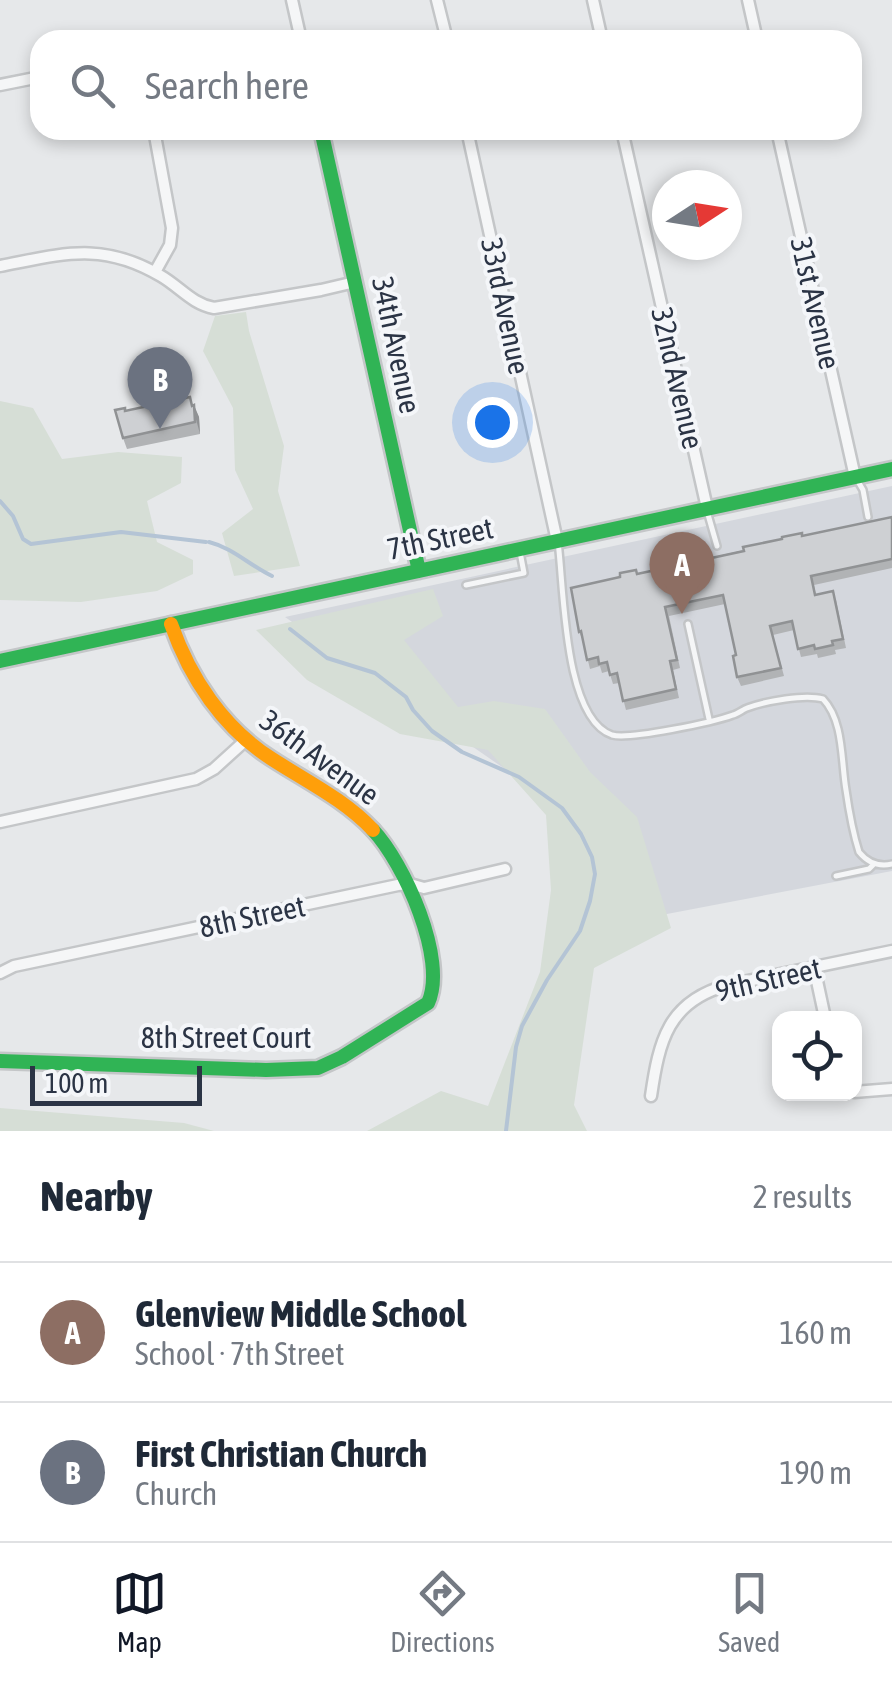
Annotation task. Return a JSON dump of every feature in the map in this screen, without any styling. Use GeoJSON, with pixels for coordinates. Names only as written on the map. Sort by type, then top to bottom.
{"type":"FeatureCollection","features":[{"type":"Feature","properties":{"kind":"street"},"geometry":{"type":"LineString","coordinates":[[292,0],[299,30]]}},
{"type":"Feature","properties":{"kind":"street"},"geometry":{"type":"LineString","coordinates":[[438,0],[444,30]]}},
{"type":"Feature","properties":{"kind":"street"},"geometry":{"type":"LineString","coordinates":[[593,0],[600,30]]}},
{"type":"Feature","properties":{"kind":"street"},"geometry":{"type":"LineString","coordinates":[[748,0],[755,30]]}},
{"type":"Feature","properties":{"kind":"street"},"geometry":{"type":"LineString","coordinates":[[0,85],[30,79]]}},
{"type":"Feature","properties":{"kind":"street"},"geometry":{"type":"LineString","coordinates":[[156,140],[172,228],[170,244],[156,272]]}},
{"type":"Feature","properties":{"kind":"street","name":"34th Avenue"},"geometry":{"type":"LineString","coordinates":[[323,140],[419,572]]}},
{"type":"Feature","properties":{"kind":"street","name":"33rd Avenue"},"geometry":{"type":"LineString","coordinates":[[469,140],[558,541]]}},
{"type":"Feature","properties":{"kind":"street","name":"32nd Avenue"},"geometry":{"type":"LineString","coordinates":[[624,140],[706,508]]}},
{"type":"Feature","properties":{"kind":"street","name":"31st Avenue"},"geometry":{"type":"LineString","coordinates":[[780,140],[856,477]]}},
{"type":"Feature","properties":{"kind":"street"},"geometry":{"type":"LineString","coordinates":[[0,266],[65,254],[112,255],[143,265],[200,304],[214,308],[355,282]]}},
{"type":"Feature","properties":{"kind":"street","name":"7th Street"},"geometry":{"type":"LineString","coordinates":[[0,661],[892,469]]}},
{"type":"Feature","properties":{"kind":"street","name":"36th Avenue"},"geometry":{"type":"LineString","coordinates":[[171,624],[178,647],[215,705],[246,740],[352,809],[389,849],[410,884],[434,976],[432,998]]}},
{"type":"Feature","properties":{"kind":"street"},"geometry":{"type":"LineString","coordinates":[[0,822],[196,778],[214,769],[246,740]]}},
{"type":"Feature","properties":{"kind":"street","name":"8th Street"},"geometry":{"type":"LineString","coordinates":[[0,973],[14,966],[398,885],[424,888],[505,869]]}},
{"type":"Feature","properties":{"kind":"street","name":"9th Street"},"geometry":{"type":"LineString","coordinates":[[651,1096],[659,1049],[671,1024],[692,1001],[712,989],[892,951]]}},
{"type":"Feature","properties":{"kind":"street"},"geometry":{"type":"LineString","coordinates":[[814,967],[823,1011]]}},
{"type":"Feature","properties":{"kind":"street","name":"8th Street Court"},"geometry":{"type":"LineString","coordinates":[[0,1061],[318,1068],[342,1057],[432,998]]}},
{"type":"Feature","properties":{"kind":"street"},"geometry":{"type":"LineString","coordinates":[[862,1091],[892,1088]]}},
{"type":"Feature","properties":{"kind":"lane"},"geometry":{"type":"LineString","coordinates":[[856,477],[863,490],[868,518]]}},
{"type":"Feature","properties":{"kind":"lane"},"geometry":{"type":"LineString","coordinates":[[706,508],[717,546]]}},
{"type":"Feature","properties":{"kind":"lane"},"geometry":{"type":"LineString","coordinates":[[558,541],[563,618],[576,680],[582,702],[598,726],[624,737],[734,715],[749,707],[803,697],[823,699],[834,714],[856,843],[865,859],[884,866],[892,864]]}},
{"type":"Feature","properties":{"kind":"lane"},"geometry":{"type":"LineString","coordinates":[[466,585],[524,573],[520,549]]}},
{"type":"Feature","properties":{"kind":"lane"},"geometry":{"type":"LineString","coordinates":[[688,624],[709,720]]}},
{"type":"Feature","properties":{"kind":"lane"},"geometry":{"type":"LineString","coordinates":[[836,876],[869,869],[874,864]]}},
{"type":"Feature","properties":{"kind":"shaded area"},"geometry":{"type":"Polygon","coordinates":[[[246,312],[284,446],[278,491],[300,566],[234,576],[222,533],[253,509],[235,470],[233,408],[203,351],[215,316],[246,312]]]}},
{"type":"Feature","properties":{"kind":"shaded area"},"geometry":{"type":"Polygon","coordinates":[[[0,401],[33,408],[62,459],[118,452],[182,457],[181,483],[147,501],[157,542],[193,560],[193,574],[157,591],[81,602],[0,600],[0,401]]]}},
{"type":"Feature","properties":{"kind":"shaded area"},"geometry":{"type":"Polygon","coordinates":[[[892,486],[892,871],[583,930],[612,843],[285,617],[892,486]]]}},
{"type":"Feature","properties":{"kind":"shaded area"},"geometry":{"type":"Polygon","coordinates":[[[433,589],[443,616],[404,640],[458,707],[494,701],[545,709],[590,772],[637,817],[671,928],[594,968],[574,1105],[587,1131],[367,1131],[441,1091],[488,1106],[540,972],[551,890],[546,815],[488,750],[400,734],[307,680],[256,630],[433,589]]]}},
{"type":"Feature","properties":{"kind":"shaded area"},"geometry":{"type":"Polygon","coordinates":[[[0,1108],[184,1123],[214,1131],[0,1131],[0,1108]]]}},
{"type":"Feature","properties":{"kind":"building"},"geometry":{"type":"Polygon","coordinates":[[[190,397],[195,422],[123,438],[115,410],[190,397]]]}},
{"type":"Feature","properties":{"kind":"building"},"geometry":{"type":"Polygon","coordinates":[[[892,517],[892,559],[811,576],[815,595],[833,591],[843,639],[832,641],[833,645],[798,649],[792,621],[770,626],[781,668],[737,677],[723,595],[665,607],[677,660],[670,661],[676,689],[623,701],[617,673],[610,675],[607,662],[599,664],[598,657],[587,660],[571,588],[620,577],[620,573],[636,570],[637,574],[744,551],[743,547],[782,537],[892,517]]]}},
{"type":"Feature","properties":{"kind":"waterway"},"geometry":{"type":"LineString","coordinates":[[0,501],[13,516],[23,539],[31,544],[121,532],[206,542]]}},
{"type":"Feature","properties":{"kind":"waterway"},"geometry":{"type":"LineString","coordinates":[[209,542],[272,576]]}},
{"type":"Feature","properties":{"kind":"waterway"},"geometry":{"type":"LineString","coordinates":[[290,629],[327,658],[375,673],[406,697],[432,731],[462,752],[519,777],[562,808],[592,857],[595,874],[580,931],[522,1026],[506,1131]]}},
{"type":"Feature","properties":{"kind":"traffic: fast"},"geometry":{"type":"LineString","coordinates":[[323,140],[419,571]]}},
{"type":"Feature","properties":{"kind":"traffic: fast"},"geometry":{"type":"LineString","coordinates":[[0,661],[892,469]]}},
{"type":"Feature","properties":{"kind":"traffic: fast"},"geometry":{"type":"LineString","coordinates":[[0,1061],[266,1070],[318,1068],[342,1057],[428,1003],[433,985],[428,938],[420,913],[397,865],[373,830]]}},
{"type":"Feature","properties":{"kind":"traffic: slow"},"geometry":{"type":"LineString","coordinates":[[171,624],[198,682],[238,732],[254,747],[338,800],[373,830]]}},
{"type":"Feature","properties":{"kind":"place","name":"First Christian Church"},"geometry":{"type":"Point","coordinates":[160,429]}},
{"type":"Feature","properties":{"kind":"place","name":"Glenview Middle School"},"geometry":{"type":"Point","coordinates":[682,614]}}]}
